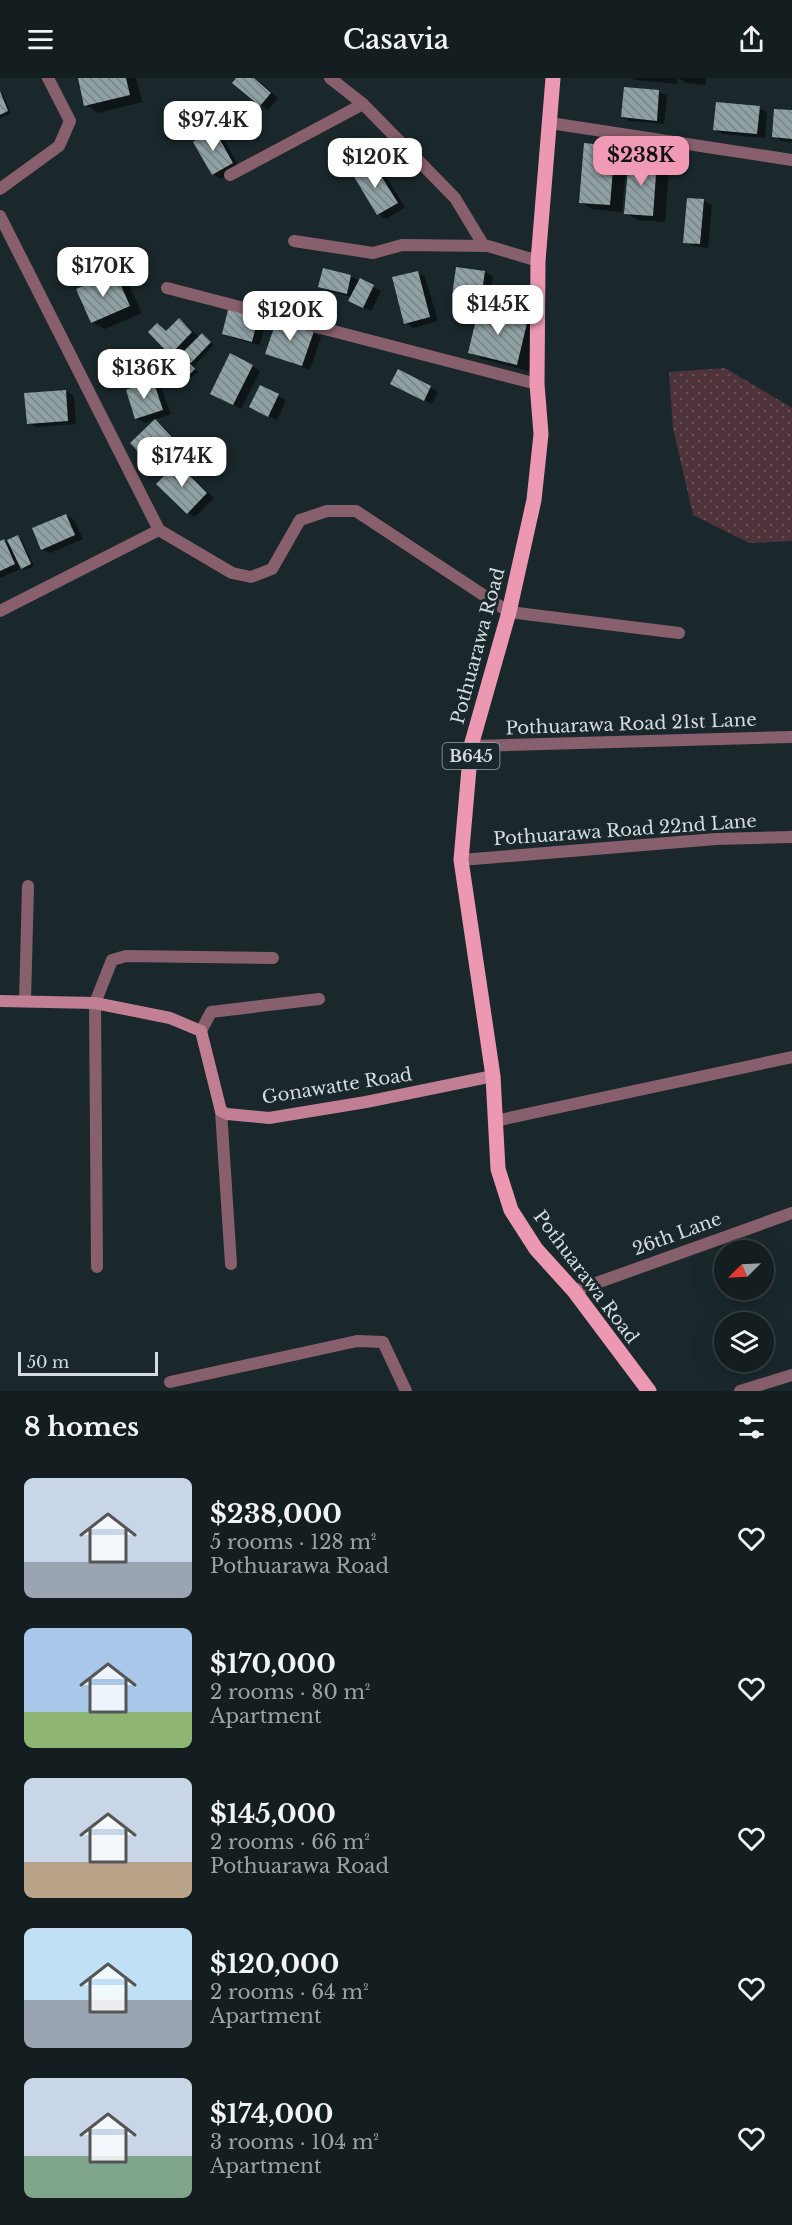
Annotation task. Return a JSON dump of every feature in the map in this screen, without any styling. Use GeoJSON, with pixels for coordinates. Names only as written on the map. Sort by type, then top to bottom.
{"type":"FeatureCollection","features":[{"type":"Feature","properties":{"kind":"main road","name":"Pothuarawa Road"},"geometry":{"type":"LineString","coordinates":[[553,78],[538,261],[537,384],[541,434],[534,500],[509,612],[471,746],[461,860],[494,1076],[498,1169],[512,1210],[536,1249],[574,1291],[645,1390]]}},
{"type":"Feature","properties":{"kind":"street"},"geometry":{"type":"LineString","coordinates":[[0,189],[59,146],[70,121],[48,78]]}},
{"type":"Feature","properties":{"kind":"street"},"geometry":{"type":"LineString","coordinates":[[330,78],[363,104],[455,198],[484,246]]}},
{"type":"Feature","properties":{"kind":"street"},"geometry":{"type":"LineString","coordinates":[[230,175],[363,104]]}},
{"type":"Feature","properties":{"kind":"street"},"geometry":{"type":"LineString","coordinates":[[550,123],[792,159]]}},
{"type":"Feature","properties":{"kind":"street"},"geometry":{"type":"LineString","coordinates":[[0,216],[159,530],[232,573],[251,577],[272,569],[300,520],[327,511],[356,511],[509,612],[679,633]]}},
{"type":"Feature","properties":{"kind":"street"},"geometry":{"type":"LineString","coordinates":[[294,242],[373,253],[402,245],[484,246],[538,261]]}},
{"type":"Feature","properties":{"kind":"street"},"geometry":{"type":"LineString","coordinates":[[167,288],[537,384]]}},
{"type":"Feature","properties":{"kind":"street"},"geometry":{"type":"LineString","coordinates":[[0,611],[159,530]]}},
{"type":"Feature","properties":{"kind":"street","name":"Pothuarawa Road 21st Lane"},"geometry":{"type":"LineString","coordinates":[[471,746],[792,737]]}},
{"type":"Feature","properties":{"kind":"street","name":"Pothuarawa Road 22nd Lane"},"geometry":{"type":"LineString","coordinates":[[461,860],[716,839],[792,837]]}},
{"type":"Feature","properties":{"kind":"street"},"geometry":{"type":"LineString","coordinates":[[26,1001],[28,886]]}},
{"type":"Feature","properties":{"kind":"street"},"geometry":{"type":"LineString","coordinates":[[97,1267],[95,1003],[112,960],[126,956],[273,958]]}},
{"type":"Feature","properties":{"kind":"street"},"geometry":{"type":"LineString","coordinates":[[231,1264],[221,1111],[201,1031],[211,1012],[319,999]]}},
{"type":"Feature","properties":{"kind":"street"},"geometry":{"type":"LineString","coordinates":[[0,1001],[95,1003],[170,1018],[201,1031]]}},
{"type":"Feature","properties":{"kind":"street"},"geometry":{"type":"LineString","coordinates":[[495,1121],[792,1057]]}},
{"type":"Feature","properties":{"kind":"street","name":"Gonawatte Road"},"geometry":{"type":"LineString","coordinates":[[221,1111],[226,1114],[269,1118],[366,1102],[494,1076]]}},
{"type":"Feature","properties":{"kind":"street","name":"26th Lane"},"geometry":{"type":"LineString","coordinates":[[574,1291],[792,1213]]}},
{"type":"Feature","properties":{"kind":"street"},"geometry":{"type":"LineString","coordinates":[[171,1382],[357,1341],[366,1341],[383,1342],[406,1391]]}},
{"type":"Feature","properties":{"kind":"street"},"geometry":{"type":"LineString","coordinates":[[740,1391],[792,1375]]}},
{"type":"Feature","properties":{"kind":"shaded area"},"geometry":{"type":"Polygon","coordinates":[[[725,368],[792,408],[792,541],[749,543],[693,515],[673,428],[669,372],[725,368]]]}},
{"type":"Feature","properties":{"kind":"building"},"geometry":{"type":"Polygon","coordinates":[[[78,78],[126,78],[130,95],[84,106],[78,78]]]}},
{"type":"Feature","properties":{"kind":"building"},"geometry":{"type":"Polygon","coordinates":[[[236,78],[254,78],[271,93],[260,106],[232,83],[236,78]]]}},
{"type":"Feature","properties":{"kind":"building"},"geometry":{"type":"Polygon","coordinates":[[[624,87],[659,90],[657,121],[621,117],[624,87]]]}},
{"type":"Feature","properties":{"kind":"building"},"geometry":{"type":"Polygon","coordinates":[[[0,91],[8,111],[0,115],[0,91]]]}},
{"type":"Feature","properties":{"kind":"building"},"geometry":{"type":"Polygon","coordinates":[[[716,102],[760,106],[757,134],[713,130],[716,102]]]}},
{"type":"Feature","properties":{"kind":"building"},"geometry":{"type":"Polygon","coordinates":[[[774,109],[792,110],[792,139],[772,137],[774,109]]]}},
{"type":"Feature","properties":{"kind":"building"},"geometry":{"type":"Polygon","coordinates":[[[214,129],[233,163],[212,175],[193,142],[214,129]]]}},
{"type":"Feature","properties":{"kind":"building"},"geometry":{"type":"Polygon","coordinates":[[[584,143],[615,146],[610,205],[579,203],[584,143]]]}},
{"type":"Feature","properties":{"kind":"building"},"geometry":{"type":"Polygon","coordinates":[[[629,158],[657,161],[653,216],[624,214],[629,158]]]}},
{"type":"Feature","properties":{"kind":"building"},"geometry":{"type":"Polygon","coordinates":[[[373,163],[398,203],[377,215],[353,175],[373,163]]]}},
{"type":"Feature","properties":{"kind":"building"},"geometry":{"type":"Polygon","coordinates":[[[687,198],[704,199],[700,244],[683,243],[687,198]]]}},
{"type":"Feature","properties":{"kind":"building"},"geometry":{"type":"Polygon","coordinates":[[[456,267],[485,271],[481,300],[452,296],[456,267]]]}},
{"type":"Feature","properties":{"kind":"building"},"geometry":{"type":"Polygon","coordinates":[[[323,268],[351,275],[347,294],[318,287],[323,268]]]}},
{"type":"Feature","properties":{"kind":"building"},"geometry":{"type":"Polygon","coordinates":[[[418,271],[430,317],[404,324],[392,277],[418,271]]]}},
{"type":"Feature","properties":{"kind":"building"},"geometry":{"type":"Polygon","coordinates":[[[115,272],[130,306],[91,323],[76,289],[115,272]]]}},
{"type":"Feature","properties":{"kind":"building"},"geometry":{"type":"Polygon","coordinates":[[[360,278],[374,285],[363,308],[348,301],[360,278]]]}},
{"type":"Feature","properties":{"kind":"building"},"geometry":{"type":"Polygon","coordinates":[[[229,306],[259,314],[252,342],[222,334],[229,306]]]}},
{"type":"Feature","properties":{"kind":"building"},"geometry":{"type":"Polygon","coordinates":[[[479,307],[528,319],[517,365],[468,353],[479,307]]]}},
{"type":"Feature","properties":{"kind":"building"},"geometry":{"type":"Polygon","coordinates":[[[179,318],[192,332],[170,355],[148,332],[157,323],[166,331],[179,318]]]}},
{"type":"Feature","properties":{"kind":"building"},"geometry":{"type":"Polygon","coordinates":[[[277,319],[314,331],[302,366],[265,354],[277,319]]]}},
{"type":"Feature","properties":{"kind":"building"},"geometry":{"type":"Polygon","coordinates":[[[202,333],[211,342],[191,363],[186,359],[195,369],[188,376],[174,361],[202,333]]]}},
{"type":"Feature","properties":{"kind":"building"},"geometry":{"type":"Polygon","coordinates":[[[230,353],[253,365],[233,405],[210,394],[230,353]]]}},
{"type":"Feature","properties":{"kind":"building"},"geometry":{"type":"Polygon","coordinates":[[[398,369],[431,386],[424,401],[390,384],[398,369]]]}},
{"type":"Feature","properties":{"kind":"building"},"geometry":{"type":"Polygon","coordinates":[[[153,380],[163,410],[135,419],[126,390],[153,380]]]}},
{"type":"Feature","properties":{"kind":"building"},"geometry":{"type":"Polygon","coordinates":[[[260,385],[279,394],[268,417],[249,407],[260,385]]]}},
{"type":"Feature","properties":{"kind":"building"},"geometry":{"type":"Polygon","coordinates":[[[66,390],[68,421],[27,424],[24,393],[66,390]]]}},
{"type":"Feature","properties":{"kind":"building"},"geometry":{"type":"Polygon","coordinates":[[[155,419],[185,451],[160,475],[130,443],[155,419]]]}},
{"type":"Feature","properties":{"kind":"building"},"geometry":{"type":"Polygon","coordinates":[[[177,463],[207,493],[187,514],[156,484],[177,463]]]}},
{"type":"Feature","properties":{"kind":"building"},"geometry":{"type":"Polygon","coordinates":[[[66,514],[75,535],[41,550],[32,528],[66,514]]]}},
{"type":"Feature","properties":{"kind":"building"},"geometry":{"type":"Polygon","coordinates":[[[18,535],[31,564],[21,569],[7,540],[18,535]]]}},
{"type":"Feature","properties":{"kind":"building"},"geometry":{"type":"Polygon","coordinates":[[[4,539],[15,564],[0,571],[0,541],[4,539]]]}}]}
